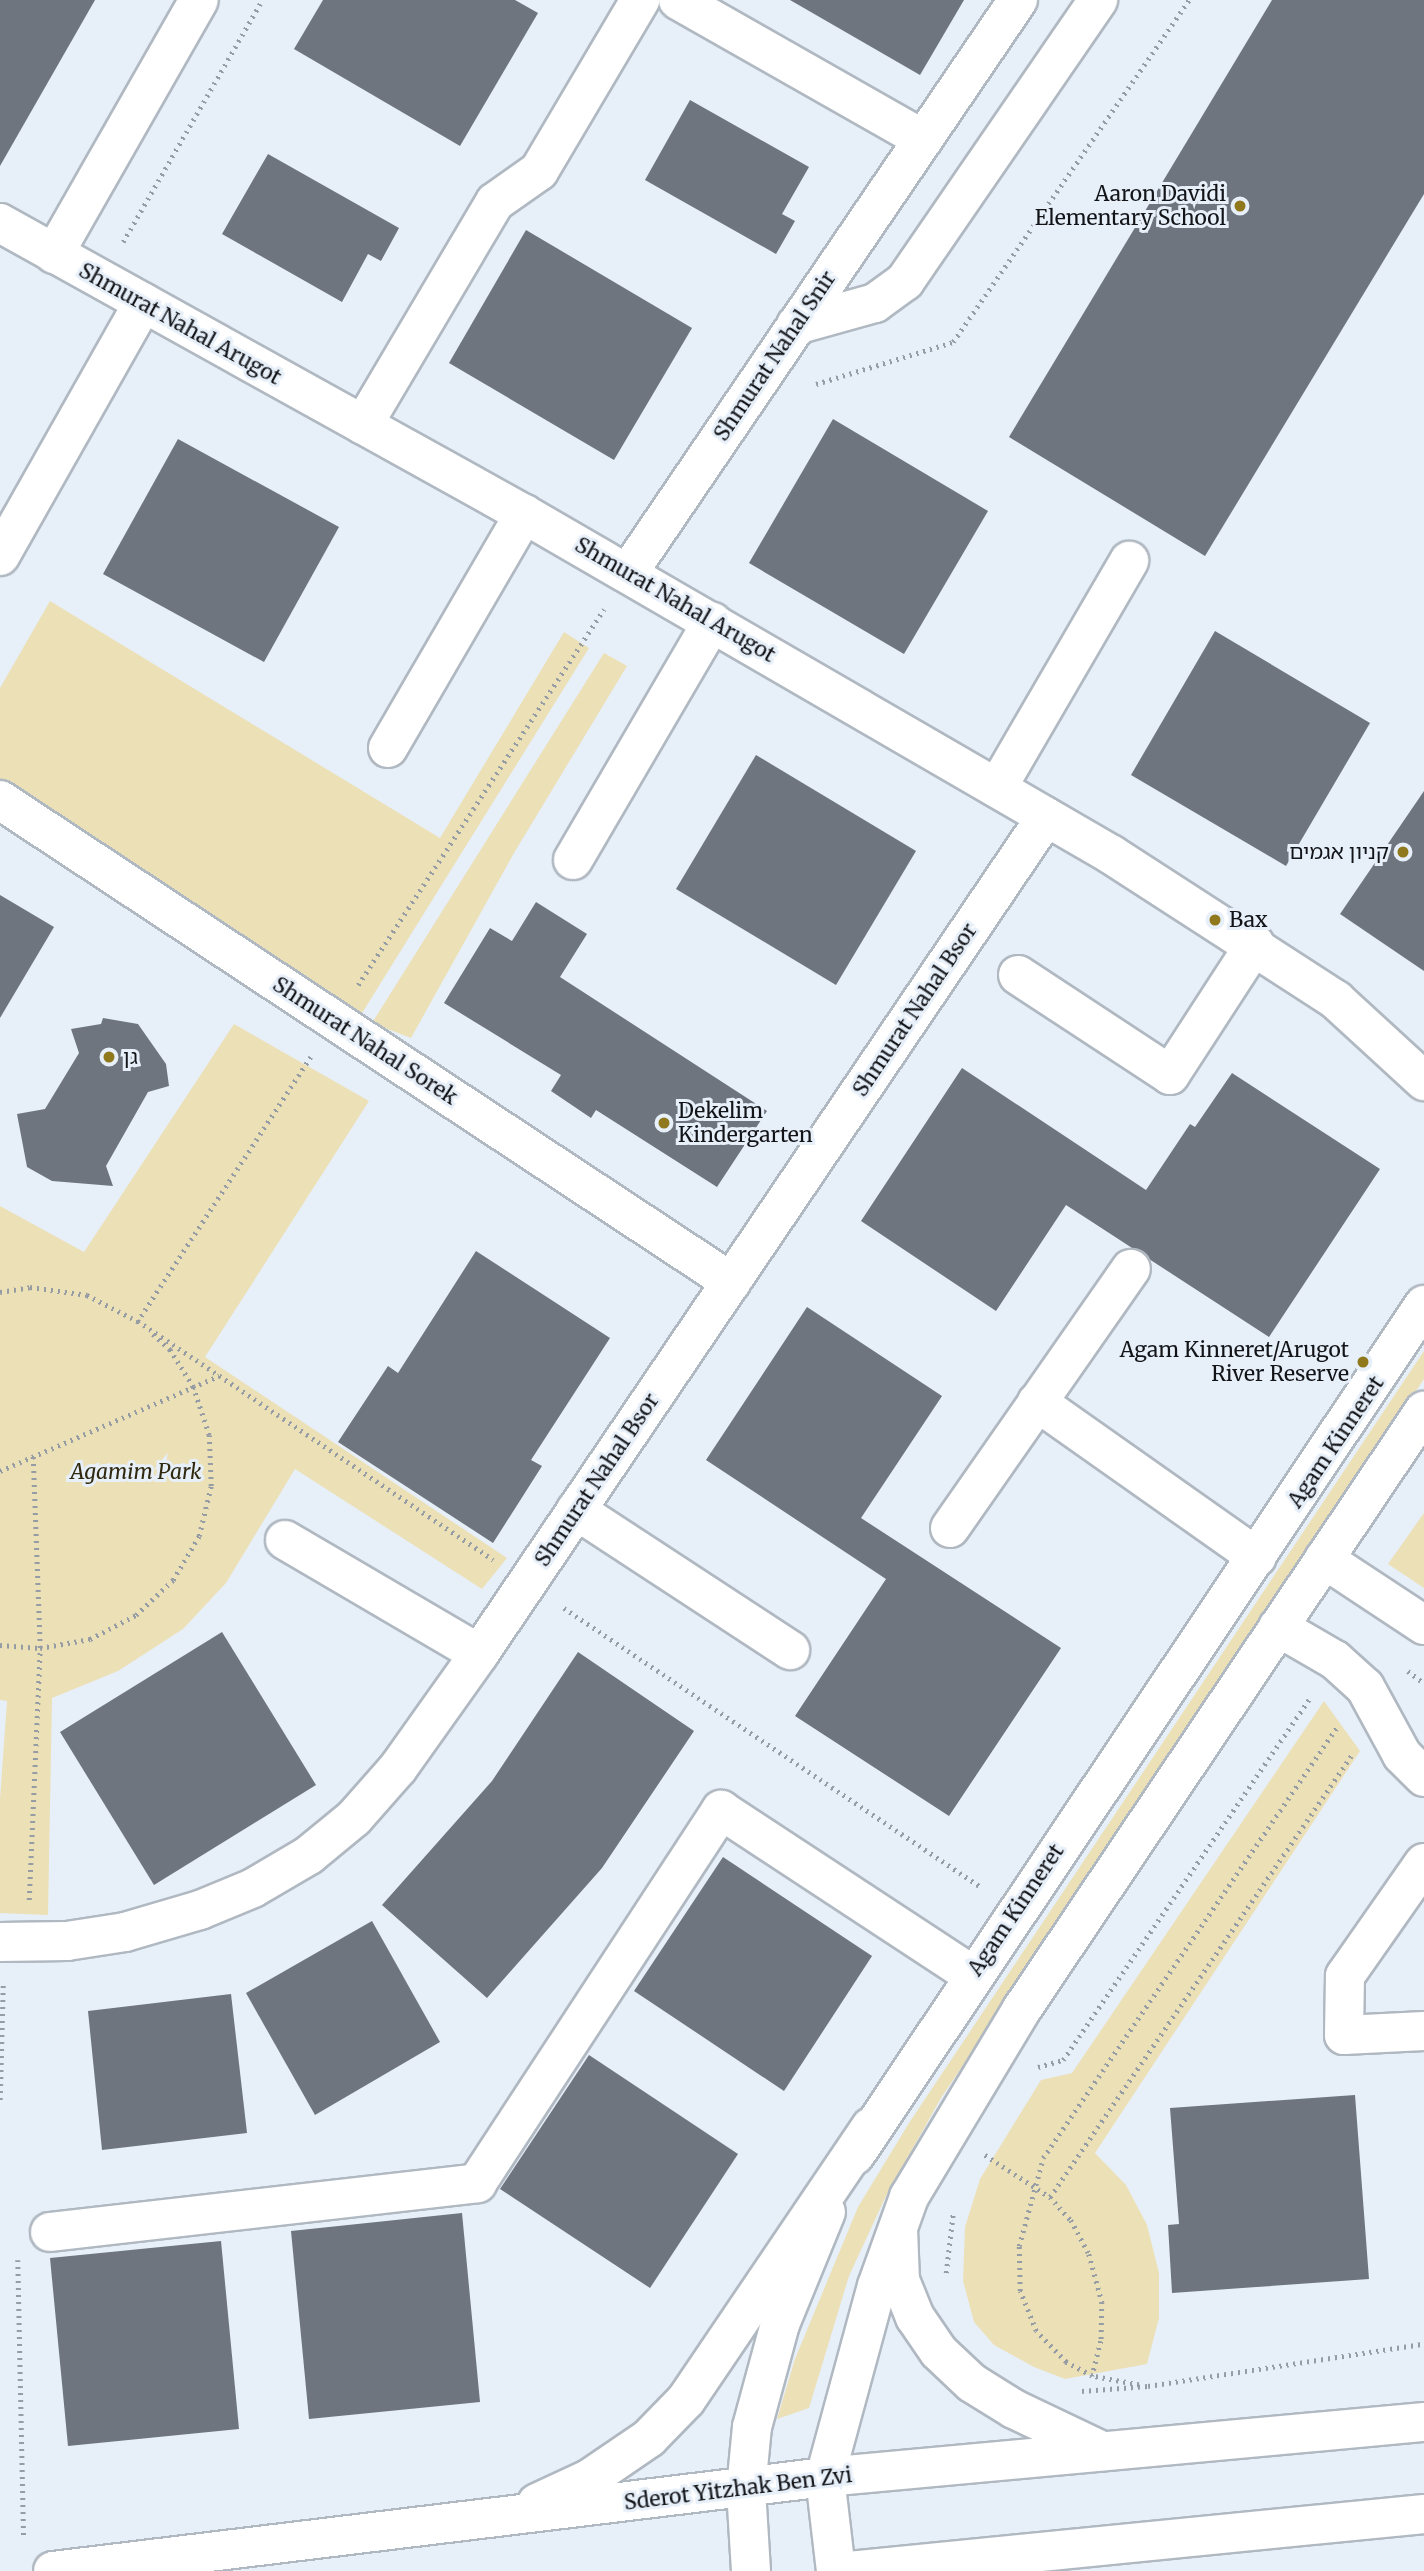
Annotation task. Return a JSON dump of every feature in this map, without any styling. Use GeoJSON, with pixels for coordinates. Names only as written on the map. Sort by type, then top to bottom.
{"type":"FeatureCollection","features":[{"type":"Feature","properties":{"kind":"street"},"geometry":{"type":"LineString","coordinates":[[54,254],[199,0]]}},
{"type":"Feature","properties":{"kind":"street"},"geometry":{"type":"LineString","coordinates":[[363,425],[495,202],[539,171],[640,0]]}},
{"type":"Feature","properties":{"kind":"street"},"geometry":{"type":"LineString","coordinates":[[678,0],[923,139]]}},
{"type":"Feature","properties":{"kind":"street","name":"Shmurat Nahal Snir"},"geometry":{"type":"LineString","coordinates":[[628,573],[1018,0]]}},
{"type":"Feature","properties":{"kind":"street"},"geometry":{"type":"LineString","coordinates":[[796,325],[875,303],[905,281],[1098,0]]}},
{"type":"Feature","properties":{"kind":"street","name":"Shmurat Nahal Arugot"},"geometry":{"type":"LineString","coordinates":[[0,223],[524,514],[998,788],[1255,944],[1336,1000],[1424,1081]]}},
{"type":"Feature","properties":{"kind":"street"},"geometry":{"type":"LineString","coordinates":[[0,556],[143,303]]}},
{"type":"Feature","properties":{"kind":"street"},"geometry":{"type":"LineString","coordinates":[[388,748],[524,514]]}},
{"type":"Feature","properties":{"kind":"street"},"geometry":{"type":"LineString","coordinates":[[998,788],[1129,562]]}},
{"type":"Feature","properties":{"kind":"street"},"geometry":{"type":"LineString","coordinates":[[573,860],[712,622]]}},
{"type":"Feature","properties":{"kind":"street","name":"Shmurat Nahal Sorek"},"geometry":{"type":"LineString","coordinates":[[0,800],[731,1282]]}},
{"type":"Feature","properties":{"kind":"street","name":"Shmurat Nahal Bsor"},"geometry":{"type":"LineString","coordinates":[[10,1943],[125,1932],[200,1910],[253,1888],[309,1855],[354,1818],[398,1768],[479,1654],[1046,817]]}},
{"type":"Feature","properties":{"kind":"street"},"geometry":{"type":"LineString","coordinates":[[1018,975],[1170,1075],[1255,944]]}},
{"type":"Feature","properties":{"kind":"street","name":"Shmurat Nahal Arugot"},"geometry":{"type":"LineString","coordinates":[[1336,1000],[1424,1044]]}},
{"type":"Feature","properties":{"kind":"street"},"geometry":{"type":"LineString","coordinates":[[950,1528],[1131,1269]]}},
{"type":"Feature","properties":{"kind":"street","name":"Agam Kinneret"},"geometry":{"type":"LineString","coordinates":[[751,2571],[746,2489],[752,2427],[780,2324],[836,2191],[870,2127],[1257,1557],[1424,1305]]}},
{"type":"Feature","properties":{"kind":"street"},"geometry":{"type":"LineString","coordinates":[[1037,1402],[1257,1557]]}},
{"type":"Feature","properties":{"kind":"street"},"geometry":{"type":"LineString","coordinates":[[836,2571],[825,2477],[842,2402],[909,2197],[953,2118],[1021,2009],[1424,1411]]}},
{"type":"Feature","properties":{"kind":"street"},"geometry":{"type":"LineString","coordinates":[[576,1510],[790,1650]]}},
{"type":"Feature","properties":{"kind":"street"},"geometry":{"type":"LineString","coordinates":[[285,1540],[479,1654]]}},
{"type":"Feature","properties":{"kind":"street"},"geometry":{"type":"LineString","coordinates":[[1324,1559],[1420,1643]]}},
{"type":"Feature","properties":{"kind":"street"},"geometry":{"type":"LineString","coordinates":[[1278,1627],[1335,1660],[1372,1701],[1402,1755],[1424,1777]]}},
{"type":"Feature","properties":{"kind":"street"},"geometry":{"type":"LineString","coordinates":[[34,2241],[477,2183],[721,1810],[972,1975]]}},
{"type":"Feature","properties":{"kind":"street"},"geometry":{"type":"LineString","coordinates":[[1424,1863],[1345,1976],[1345,2035],[1424,2031]]}},
{"type":"Feature","properties":{"kind":"street"},"geometry":{"type":"LineString","coordinates":[[508,2517],[589,2479],[649,2438],[686,2400],[870,2127]]}},
{"type":"Feature","properties":{"kind":"street"},"geometry":{"type":"LineString","coordinates":[[898,2228],[900,2280],[915,2318],[939,2352],[972,2383],[1014,2409],[1102,2451]]}},
{"type":"Feature","properties":{"kind":"street","name":"Sderot Yitzhak Ben Zvi"},"geometry":{"type":"LineString","coordinates":[[53,2571],[746,2489],[825,2477],[1424,2422]]}},
{"type":"Feature","properties":{"kind":"street"},"geometry":{"type":"LineString","coordinates":[[849,2571],[1424,2514]]}},
{"type":"Feature","properties":{"kind":"path"},"geometry":{"type":"LineString","coordinates":[[101,280],[262,0]]}},
{"type":"Feature","properties":{"kind":"path"},"geometry":{"type":"LineString","coordinates":[[816,384],[953,342],[1189,0]]}},
{"type":"Feature","properties":{"kind":"path"},"geometry":{"type":"LineString","coordinates":[[138,1321],[628,573]]}},
{"type":"Feature","properties":{"kind":"path"},"geometry":{"type":"LineString","coordinates":[[0,1292],[30,1287],[87,1295],[138,1321],[1016,1911]]}},
{"type":"Feature","properties":{"kind":"path"},"geometry":{"type":"LineString","coordinates":[[0,1645],[40,1648],[90,1639],[136,1615],[173,1580],[199,1536],[211,1486],[209,1435],[193,1387],[170,1350],[138,1321]]}},
{"type":"Feature","properties":{"kind":"path"},"geometry":{"type":"LineString","coordinates":[[0,1471],[219,1376]]}},
{"type":"Feature","properties":{"kind":"path"},"geometry":{"type":"LineString","coordinates":[[0,2100],[10,1943],[40,1648],[33,1457]]}},
{"type":"Feature","properties":{"kind":"path"},"geometry":{"type":"LineString","coordinates":[[1148,2386],[1092,2376],[1066,2362],[1036,2331],[1020,2291],[1020,2246],[1043,2158],[1372,1701],[1420,1643]]}},
{"type":"Feature","properties":{"kind":"path"},"geometry":{"type":"LineString","coordinates":[[1028,2078],[1035,2068],[1063,2060],[1335,1660]]}},
{"type":"Feature","properties":{"kind":"path"},"geometry":{"type":"LineString","coordinates":[[1050,2197],[1372,1701]]}},
{"type":"Feature","properties":{"kind":"path"},"geometry":{"type":"LineString","coordinates":[[975,2160],[985,2142]]}},
{"type":"Feature","properties":{"kind":"path"},"geometry":{"type":"LineString","coordinates":[[980,2151],[1050,2197],[1071,2220],[1089,2255],[1102,2302],[1101,2342],[1092,2376]]}},
{"type":"Feature","properties":{"kind":"path"},"geometry":{"type":"LineString","coordinates":[[949,2287],[946,2275],[957,2203]]}},
{"type":"Feature","properties":{"kind":"path"},"geometry":{"type":"LineString","coordinates":[[24,2543],[34,2241]]}},
{"type":"Feature","properties":{"kind":"path"},"geometry":{"type":"LineString","coordinates":[[1068,2392],[1148,2386],[1424,2344]]}},
{"type":"Feature","properties":{"kind":"green space"},"geometry":{"type":"Polygon","coordinates":[[[50,601],[440,838],[564,632],[589,648],[359,1018],[0,795],[0,688],[50,601]]]}},
{"type":"Feature","properties":{"kind":"green space"},"geometry":{"type":"Polygon","coordinates":[[[604,653],[627,666],[514,853],[411,1038],[372,1023],[604,653]]]}},
{"type":"Feature","properties":{"kind":"green space","name":"Agamim Park"},"geometry":{"type":"Polygon","coordinates":[[[234,1024],[369,1101],[205,1357],[507,1558],[482,1589],[295,1469],[226,1583],[183,1629],[118,1671],[52,1698],[48,1915],[0,1913],[0,1799],[7,1701],[0,1700],[0,1206],[84,1252],[234,1024]]]}},
{"type":"Feature","properties":{"kind":"green space"},"geometry":{"type":"Polygon","coordinates":[[[1424,1351],[1424,1379],[941,2098],[886,2196],[849,2276],[809,2408],[777,2419],[795,2359],[858,2207],[909,2123],[1424,1351]]]}},
{"type":"Feature","properties":{"kind":"green space"},"geometry":{"type":"Polygon","coordinates":[[[1424,1513],[1424,1588],[1388,1564],[1424,1513]]]}},
{"type":"Feature","properties":{"kind":"green space"},"geometry":{"type":"Polygon","coordinates":[[[1324,1701],[1360,1751],[1095,2153],[1126,2185],[1147,2225],[1159,2273],[1159,2318],[1147,2364],[1065,2379],[1034,2367],[994,2345],[974,2322],[963,2281],[965,2227],[980,2179],[1041,2080],[1072,2073],[1324,1701]]]}},
{"type":"Feature","properties":{"kind":"building"},"geometry":{"type":"Polygon","coordinates":[[[0,0],[95,0],[0,166],[0,0]]]}},
{"type":"Feature","properties":{"kind":"building"},"geometry":{"type":"Polygon","coordinates":[[[323,0],[515,0],[538,13],[460,146],[294,49],[323,0]]]}},
{"type":"Feature","properties":{"kind":"building"},"geometry":{"type":"Polygon","coordinates":[[[790,0],[964,0],[920,75],[790,0]]]}},
{"type":"Feature","properties":{"kind":"building"},"geometry":{"type":"Polygon","coordinates":[[[1272,0],[1424,0],[1424,194],[1205,556],[1009,437],[1272,0]]]}},
{"type":"Feature","properties":{"kind":"building"},"geometry":{"type":"Polygon","coordinates":[[[690,100],[809,167],[782,214],[795,221],[776,254],[645,180],[690,100]]]}},
{"type":"Feature","properties":{"kind":"building"},"geometry":{"type":"Polygon","coordinates":[[[268,154],[399,228],[381,261],[368,254],[342,302],[222,234],[268,154]]]}},
{"type":"Feature","properties":{"kind":"building"},"geometry":{"type":"Polygon","coordinates":[[[526,230],[692,328],[614,460],[449,363],[526,230]]]}},
{"type":"Feature","properties":{"kind":"building"},"geometry":{"type":"Polygon","coordinates":[[[833,419],[988,511],[904,654],[749,563],[833,419]]]}},
{"type":"Feature","properties":{"kind":"building"},"geometry":{"type":"Polygon","coordinates":[[[178,439],[339,527],[264,662],[103,574],[178,439]]]}},
{"type":"Feature","properties":{"kind":"building"},"geometry":{"type":"Polygon","coordinates":[[[1215,631],[1370,723],[1286,866],[1131,775],[1215,631]]]}},
{"type":"Feature","properties":{"kind":"building"},"geometry":{"type":"Polygon","coordinates":[[[756,755],[916,851],[836,985],[676,889],[756,755]]]}},
{"type":"Feature","properties":{"kind":"building","name":"קניון אגמים"},"geometry":{"type":"Polygon","coordinates":[[[1424,791],[1424,971],[1340,914],[1424,791]]]}},
{"type":"Feature","properties":{"kind":"building"},"geometry":{"type":"Polygon","coordinates":[[[0,895],[54,927],[0,1018],[0,895]]]}},
{"type":"Feature","properties":{"kind":"building"},"geometry":{"type":"Polygon","coordinates":[[[536,902],[587,934],[560,977],[767,1111],[717,1187],[596,1110],[591,1118],[551,1091],[561,1075],[444,1003],[490,928],[512,941],[536,902]]]}},
{"type":"Feature","properties":{"kind":"building"},"geometry":{"type":"Polygon","coordinates":[[[103,1018],[138,1024],[166,1064],[169,1086],[148,1092],[106,1166],[113,1186],[52,1181],[27,1167],[17,1114],[45,1109],[79,1053],[71,1029],[101,1024],[103,1018]]]}},
{"type":"Feature","properties":{"kind":"building"},"geometry":{"type":"Polygon","coordinates":[[[962,1068],[1146,1190],[1190,1124],[1195,1127],[1232,1073],[1380,1169],[1269,1337],[1066,1205],[996,1311],[861,1221],[962,1068]]]}},
{"type":"Feature","properties":{"kind":"building"},"geometry":{"type":"Polygon","coordinates":[[[476,1251],[610,1338],[531,1460],[542,1466],[493,1543],[338,1442],[388,1366],[398,1373],[476,1251]]]}},
{"type":"Feature","properties":{"kind":"building"},"geometry":{"type":"Polygon","coordinates":[[[807,1307],[942,1396],[861,1518],[1061,1648],[949,1816],[795,1716],[886,1579],[706,1460],[807,1307]]]}},
{"type":"Feature","properties":{"kind":"building"},"geometry":{"type":"Polygon","coordinates":[[[222,1632],[316,1785],[154,1885],[60,1732],[222,1632]]]}},
{"type":"Feature","properties":{"kind":"building"},"geometry":{"type":"Polygon","coordinates":[[[578,1652],[694,1731],[602,1868],[487,1998],[382,1905],[492,1781],[578,1652]]]}},
{"type":"Feature","properties":{"kind":"building"},"geometry":{"type":"Polygon","coordinates":[[[723,1857],[872,1956],[784,2091],[634,1991],[723,1857]]]}},
{"type":"Feature","properties":{"kind":"building"},"geometry":{"type":"Polygon","coordinates":[[[372,1921],[440,2042],[315,2115],[246,1993],[372,1921]]]}},
{"type":"Feature","properties":{"kind":"building"},"geometry":{"type":"Polygon","coordinates":[[[231,1994],[247,2133],[102,2150],[88,2011],[231,1994]]]}},
{"type":"Feature","properties":{"kind":"building"},"geometry":{"type":"Polygon","coordinates":[[[589,2055],[738,2154],[650,2288],[500,2189],[589,2055]]]}},
{"type":"Feature","properties":{"kind":"building"},"geometry":{"type":"Polygon","coordinates":[[[1355,2095],[1369,2279],[1172,2293],[1168,2225],[1179,2224],[1170,2108],[1355,2095]]]}},
{"type":"Feature","properties":{"kind":"building"},"geometry":{"type":"Polygon","coordinates":[[[462,2213],[480,2402],[309,2419],[291,2231],[462,2213]]]}},
{"type":"Feature","properties":{"kind":"building"},"geometry":{"type":"Polygon","coordinates":[[[221,2241],[239,2429],[68,2446],[50,2258],[221,2241]]]}},
{"type":"Feature","properties":{"kind":"place","name":"Aaron Davidi Elementary School"},"geometry":{"type":"Point","coordinates":[1240,206]}},
{"type":"Feature","properties":{"kind":"place","name":"קניון אגמים"},"geometry":{"type":"Point","coordinates":[1403,852]}},
{"type":"Feature","properties":{"kind":"place","name":"Bax"},"geometry":{"type":"Point","coordinates":[1215,920]}},
{"type":"Feature","properties":{"kind":"place","name":"גן"},"geometry":{"type":"Point","coordinates":[109,1057]}},
{"type":"Feature","properties":{"kind":"place","name":"Dekelim Kindergarten"},"geometry":{"type":"Point","coordinates":[664,1123]}},
{"type":"Feature","properties":{"kind":"place","name":"Agam Kinneret/Arugot River Reserve"},"geometry":{"type":"Point","coordinates":[1363,1362]}}]}
